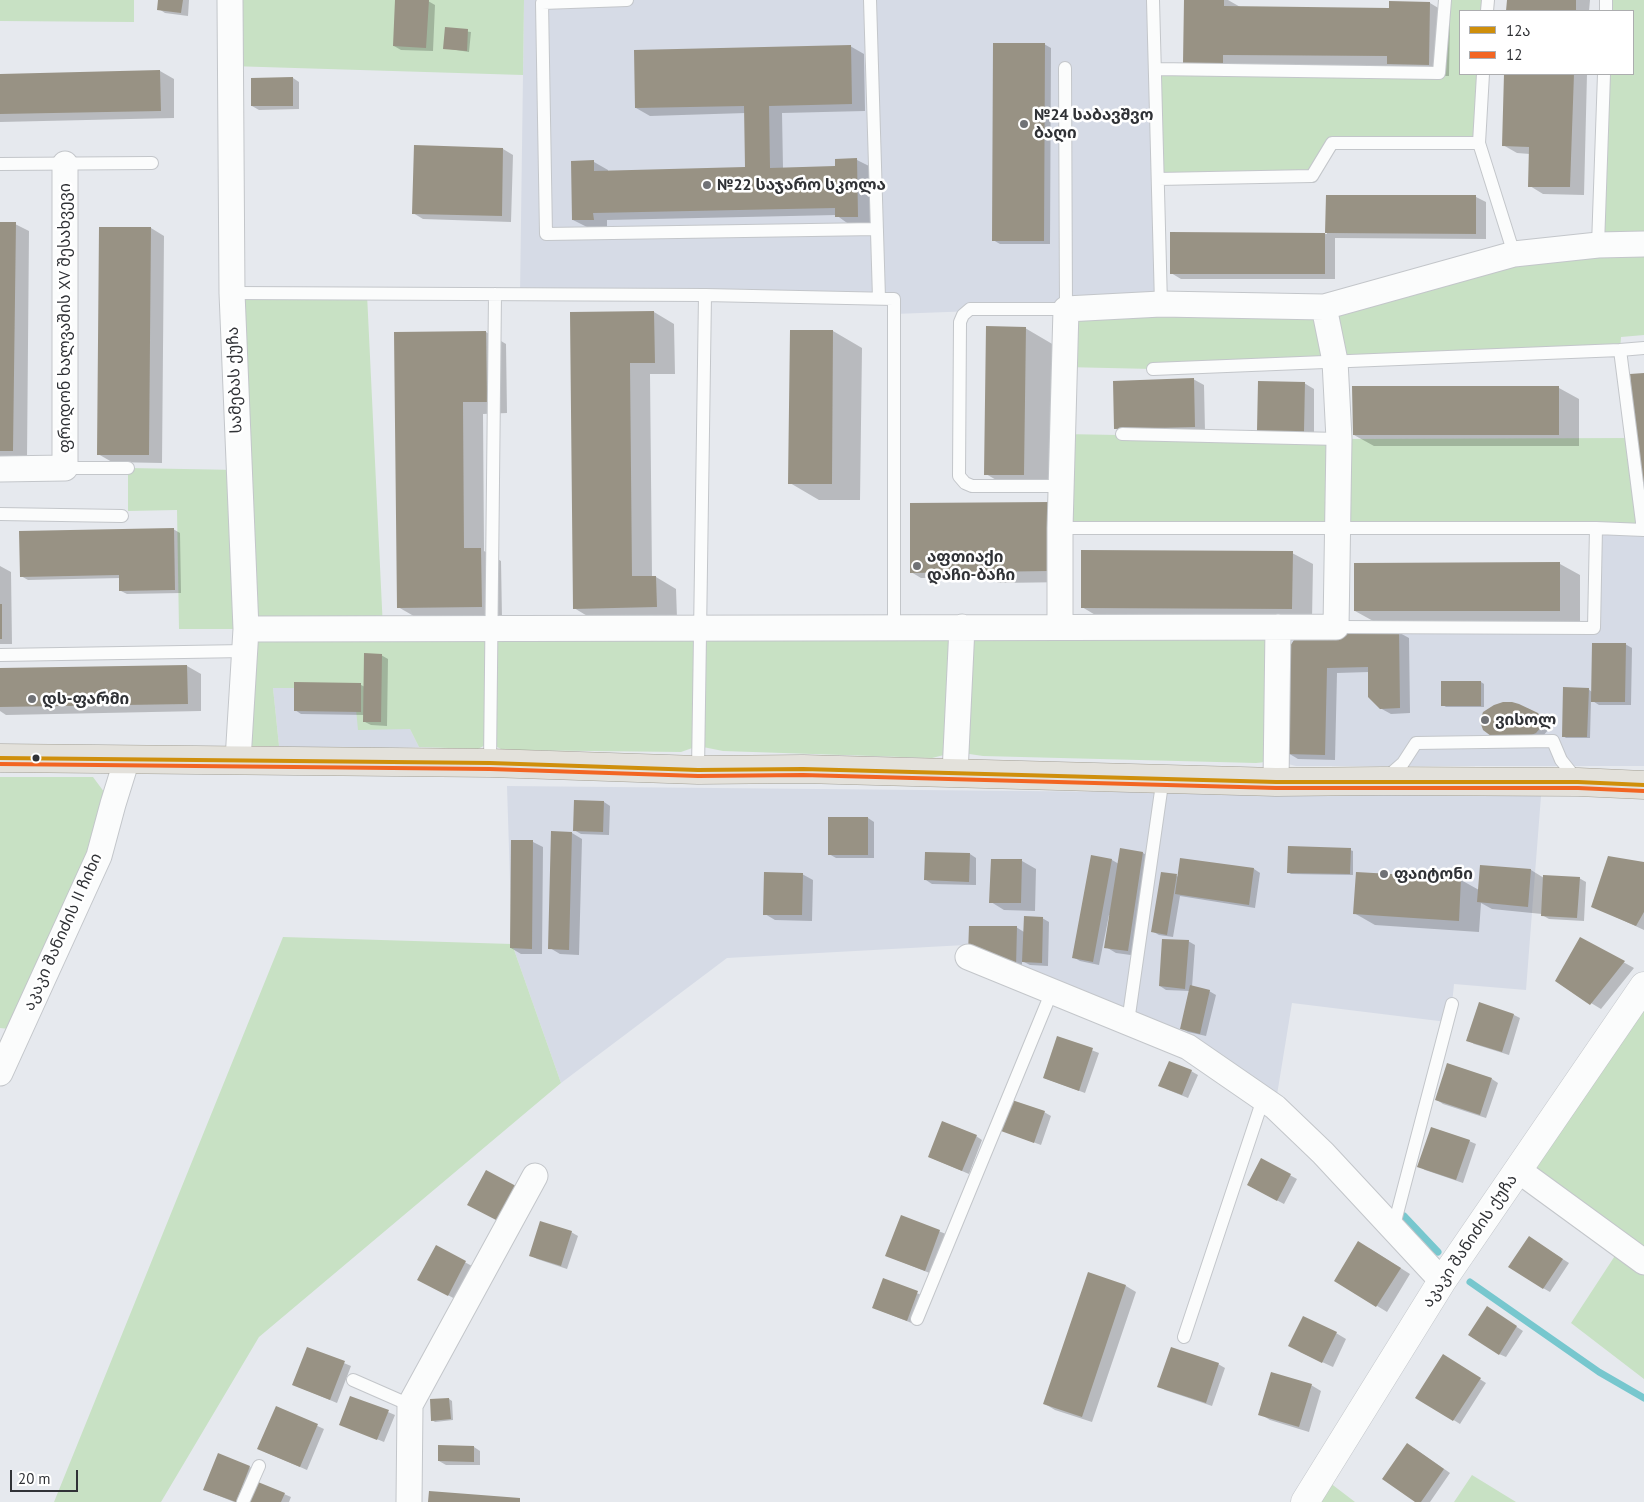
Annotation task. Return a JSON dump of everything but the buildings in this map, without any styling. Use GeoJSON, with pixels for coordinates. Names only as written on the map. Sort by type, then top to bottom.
{"type":"FeatureCollection","features":[{"type":"Feature","properties":{"kind":"main road"},"geometry":{"type":"LineString","coordinates":[[0,758],[490,763],[698,770],[803,769],[1163,777],[1276,782],[1578,782],[1644,785]]}},
{"type":"Feature","properties":{"kind":"street","name":"სამებას ქუჩა"},"geometry":{"type":"LineString","coordinates":[[230,0],[232,293],[245,640],[238,760]]}},
{"type":"Feature","properties":{"kind":"street","name":"ფრიდონ ხალვაშის XV შესახვევი"},"geometry":{"type":"LineString","coordinates":[[0,468],[65,468],[65,164]]}},
{"type":"Feature","properties":{"kind":"street"},"geometry":{"type":"LineString","coordinates":[[1060,627],[1060,528],[1066,309],[1160,304],[1324,307],[1514,254],[1598,245],[1644,244]]}},
{"type":"Feature","properties":{"kind":"street"},"geometry":{"type":"LineString","coordinates":[[245,640],[490,629],[1336,627],[1340,439],[1335,361],[1324,307]]}},
{"type":"Feature","properties":{"kind":"street"},"geometry":{"type":"LineString","coordinates":[[955,773],[962,627]]}},
{"type":"Feature","properties":{"kind":"street"},"geometry":{"type":"LineString","coordinates":[[1276,782],[1278,627]]}},
{"type":"Feature","properties":{"kind":"street","name":"აკაკი შანიძის II ჩიხი"},"geometry":{"type":"LineString","coordinates":[[0,1072],[99,856],[127,759]]}},
{"type":"Feature","properties":{"kind":"street"},"geometry":{"type":"LineString","coordinates":[[968,957],[1188,1047],[1275,1107],[1323,1153],[1442,1281]]}},
{"type":"Feature","properties":{"kind":"street","name":"აკაკი შანიძის ქუჩა"},"geometry":{"type":"LineString","coordinates":[[1305,1502],[1442,1281],[1644,986]]}},
{"type":"Feature","properties":{"kind":"street"},"geometry":{"type":"LineString","coordinates":[[1518,1170],[1644,1262]]}},
{"type":"Feature","properties":{"kind":"street"},"geometry":{"type":"LineString","coordinates":[[409,1502],[410,1405],[535,1176]]}},
{"type":"Feature","properties":{"kind":"lane"},"geometry":{"type":"LineString","coordinates":[[627,0],[542,3],[546,234],[877,229]]}},
{"type":"Feature","properties":{"kind":"lane"},"geometry":{"type":"LineString","coordinates":[[870,0],[879,298]]}},
{"type":"Feature","properties":{"kind":"lane"},"geometry":{"type":"LineString","coordinates":[[1153,0],[1160,304]]}},
{"type":"Feature","properties":{"kind":"lane"},"geometry":{"type":"LineString","coordinates":[[1155,69],[1439,73],[1445,0]]}},
{"type":"Feature","properties":{"kind":"lane"},"geometry":{"type":"LineString","coordinates":[[1061,486],[972,486],[965,483],[960,476],[960,322],[970,309],[1066,309],[1065,68]]}},
{"type":"Feature","properties":{"kind":"lane"},"geometry":{"type":"LineString","coordinates":[[1483,75],[1479,142],[1514,254]]}},
{"type":"Feature","properties":{"kind":"lane"},"geometry":{"type":"LineString","coordinates":[[1598,245],[1604,75]]}},
{"type":"Feature","properties":{"kind":"lane"},"geometry":{"type":"LineString","coordinates":[[1158,179],[1312,176],[1332,143],[1479,142]]}},
{"type":"Feature","properties":{"kind":"lane"},"geometry":{"type":"LineString","coordinates":[[0,164],[152,163]]}},
{"type":"Feature","properties":{"kind":"lane"},"geometry":{"type":"LineString","coordinates":[[232,293],[705,295],[894,298],[894,628]]}},
{"type":"Feature","properties":{"kind":"lane"},"geometry":{"type":"LineString","coordinates":[[490,763],[495,294]]}},
{"type":"Feature","properties":{"kind":"lane"},"geometry":{"type":"LineString","coordinates":[[698,770],[705,295]]}},
{"type":"Feature","properties":{"kind":"lane"},"geometry":{"type":"LineString","coordinates":[[1153,369],[1644,348]]}},
{"type":"Feature","properties":{"kind":"lane"},"geometry":{"type":"LineString","coordinates":[[1060,528],[1596,528],[1643,530],[1620,350]]}},
{"type":"Feature","properties":{"kind":"lane"},"geometry":{"type":"LineString","coordinates":[[1122,434],[1340,439]]}},
{"type":"Feature","properties":{"kind":"lane"},"geometry":{"type":"LineString","coordinates":[[65,468],[128,468]]}},
{"type":"Feature","properties":{"kind":"lane"},"geometry":{"type":"LineString","coordinates":[[0,514],[122,516]]}},
{"type":"Feature","properties":{"kind":"lane"},"geometry":{"type":"LineString","coordinates":[[1336,627],[1594,628],[1596,528]]}},
{"type":"Feature","properties":{"kind":"lane"},"geometry":{"type":"LineString","coordinates":[[0,655],[245,640]]}},
{"type":"Feature","properties":{"kind":"lane"},"geometry":{"type":"LineString","coordinates":[[1384,781],[1403,762],[1416,743],[1552,741],[1561,760],[1578,782]]}},
{"type":"Feature","properties":{"kind":"lane"},"geometry":{"type":"LineString","coordinates":[[1128,1022],[1163,777]]}},
{"type":"Feature","properties":{"kind":"lane"},"geometry":{"type":"LineString","coordinates":[[917,1319],[1052,992]]}},
{"type":"Feature","properties":{"kind":"lane"},"geometry":{"type":"LineString","coordinates":[[1394,1229],[1452,1004]]}},
{"type":"Feature","properties":{"kind":"lane"},"geometry":{"type":"LineString","coordinates":[[1184,1337],[1263,1099]]}},
{"type":"Feature","properties":{"kind":"lane"},"geometry":{"type":"LineString","coordinates":[[353,1380],[410,1405]]}},
{"type":"Feature","properties":{"kind":"lane"},"geometry":{"type":"LineString","coordinates":[[243,1502],[260,1466]]}},
{"type":"Feature","properties":{"kind":"shaded area"},"geometry":{"type":"Polygon","coordinates":[[[524,0],[1152,0],[1161,304],[894,314],[894,299],[520,295],[524,0]]]}},
{"type":"Feature","properties":{"kind":"shaded area"},"geometry":{"type":"Polygon","coordinates":[[[1596,528],[1644,530],[1644,766],[1296,766],[1276,761],[1278,627],[1594,628],[1596,528]]]}},
{"type":"Feature","properties":{"kind":"shaded area"},"geometry":{"type":"Polygon","coordinates":[[[273,688],[355,688],[410,729],[419,747],[259,750],[240,747],[279,746],[273,688]]]}},
{"type":"Feature","properties":{"kind":"shaded area"},"geometry":{"type":"Polygon","coordinates":[[[507,786],[1541,796],[1526,990],[1454,984],[1452,1004],[1447,1022],[1292,1003],[1275,1107],[1188,1047],[965,945],[727,958],[561,1083],[512,944],[507,786]]]}},
{"type":"Feature","properties":{"kind":"green space"},"geometry":{"type":"Polygon","coordinates":[[[0,0],[134,0],[134,22],[0,21],[0,0]]]}},
{"type":"Feature","properties":{"kind":"green space"},"geometry":{"type":"Polygon","coordinates":[[[230,0],[524,0],[523,75],[230,66],[230,0]]]}},
{"type":"Feature","properties":{"kind":"green space"},"geometry":{"type":"Polygon","coordinates":[[[1445,0],[1488,0],[1487,10],[1459,10],[1459,75],[1483,75],[1479,143],[1332,143],[1312,176],[1158,179],[1155,69],[1438,73],[1445,0]]]}},
{"type":"Feature","properties":{"kind":"green space"},"geometry":{"type":"Polygon","coordinates":[[[1606,0],[1644,0],[1644,335],[1621,337],[1620,350],[1153,369],[1064,367],[1066,309],[1324,307],[1598,245],[1604,75],[1634,75],[1634,10],[1606,10],[1606,0]]]}},
{"type":"Feature","properties":{"kind":"green space"},"geometry":{"type":"Polygon","coordinates":[[[232,293],[367,294],[383,629],[1278,627],[1276,761],[1256,763],[983,756],[956,752],[932,758],[723,751],[698,746],[681,752],[503,750],[489,743],[478,749],[419,747],[410,729],[358,730],[354,688],[273,688],[279,746],[240,747],[246,629],[179,629],[177,510],[128,511],[128,468],[239,470],[232,293]]]}},
{"type":"Feature","properties":{"kind":"green space"},"geometry":{"type":"Polygon","coordinates":[[[1063,434],[1339,439],[1631,438],[1643,530],[1060,528],[1063,434]]]}},
{"type":"Feature","properties":{"kind":"green space"},"geometry":{"type":"Polygon","coordinates":[[[0,777],[93,777],[113,804],[19,1030],[0,1028],[0,777]]]}},
{"type":"Feature","properties":{"kind":"green space"},"geometry":{"type":"Polygon","coordinates":[[[283,937],[512,944],[561,1083],[259,1337],[161,1502],[54,1502],[283,937]]]}},
{"type":"Feature","properties":{"kind":"green space"},"geometry":{"type":"Polygon","coordinates":[[[1633,1004],[1644,1012],[1644,1379],[1571,1323],[1622,1245],[1518,1170],[1633,1004]]]}},
{"type":"Feature","properties":{"kind":"green space"},"geometry":{"type":"Polygon","coordinates":[[[1472,1475],[1516,1502],[1454,1502],[1472,1475]]]}},
{"type":"Feature","properties":{"kind":"green space"},"geometry":{"type":"Polygon","coordinates":[[[1321,1476],[1355,1502],[1305,1502],[1321,1476]]]}},
{"type":"Feature","properties":{"kind":"waterway"},"geometry":{"type":"LineString","coordinates":[[1404,1216],[1438,1252]]}},
{"type":"Feature","properties":{"kind":"waterway"},"geometry":{"type":"LineString","coordinates":[[1470,1282],[1599,1372],[1644,1398]]}},
{"type":"Feature","properties":{"kind":"transit line","name":"12ა"},"geometry":{"type":"LineString","coordinates":[[0,758],[490,763],[698,770],[803,769],[1276,782],[1578,782],[1644,785]]}},
{"type":"Feature","properties":{"kind":"transit line","name":"12"},"geometry":{"type":"LineString","coordinates":[[0,764],[490,769],[698,776],[803,775],[1276,788],[1578,788],[1644,791]]}},
{"type":"Feature","properties":{"kind":"place","name":"№24 საბავშვო ბაღი"},"geometry":{"type":"Point","coordinates":[1024,124]}},
{"type":"Feature","properties":{"kind":"place","name":"№22 საჯარო სკოლა"},"geometry":{"type":"Point","coordinates":[707,185]}},
{"type":"Feature","properties":{"kind":"place","name":"აფთიაქი დაჩი-ბაჩი"},"geometry":{"type":"Point","coordinates":[917,566]}},
{"type":"Feature","properties":{"kind":"place","name":"დს-ფარმი"},"geometry":{"type":"Point","coordinates":[32,699]}},
{"type":"Feature","properties":{"kind":"place","name":"ვისოლ"},"geometry":{"type":"Point","coordinates":[1485,720]}},
{"type":"Feature","properties":{"kind":"place","name":"ფაიტონი"},"geometry":{"type":"Point","coordinates":[1384,874]}}]}
